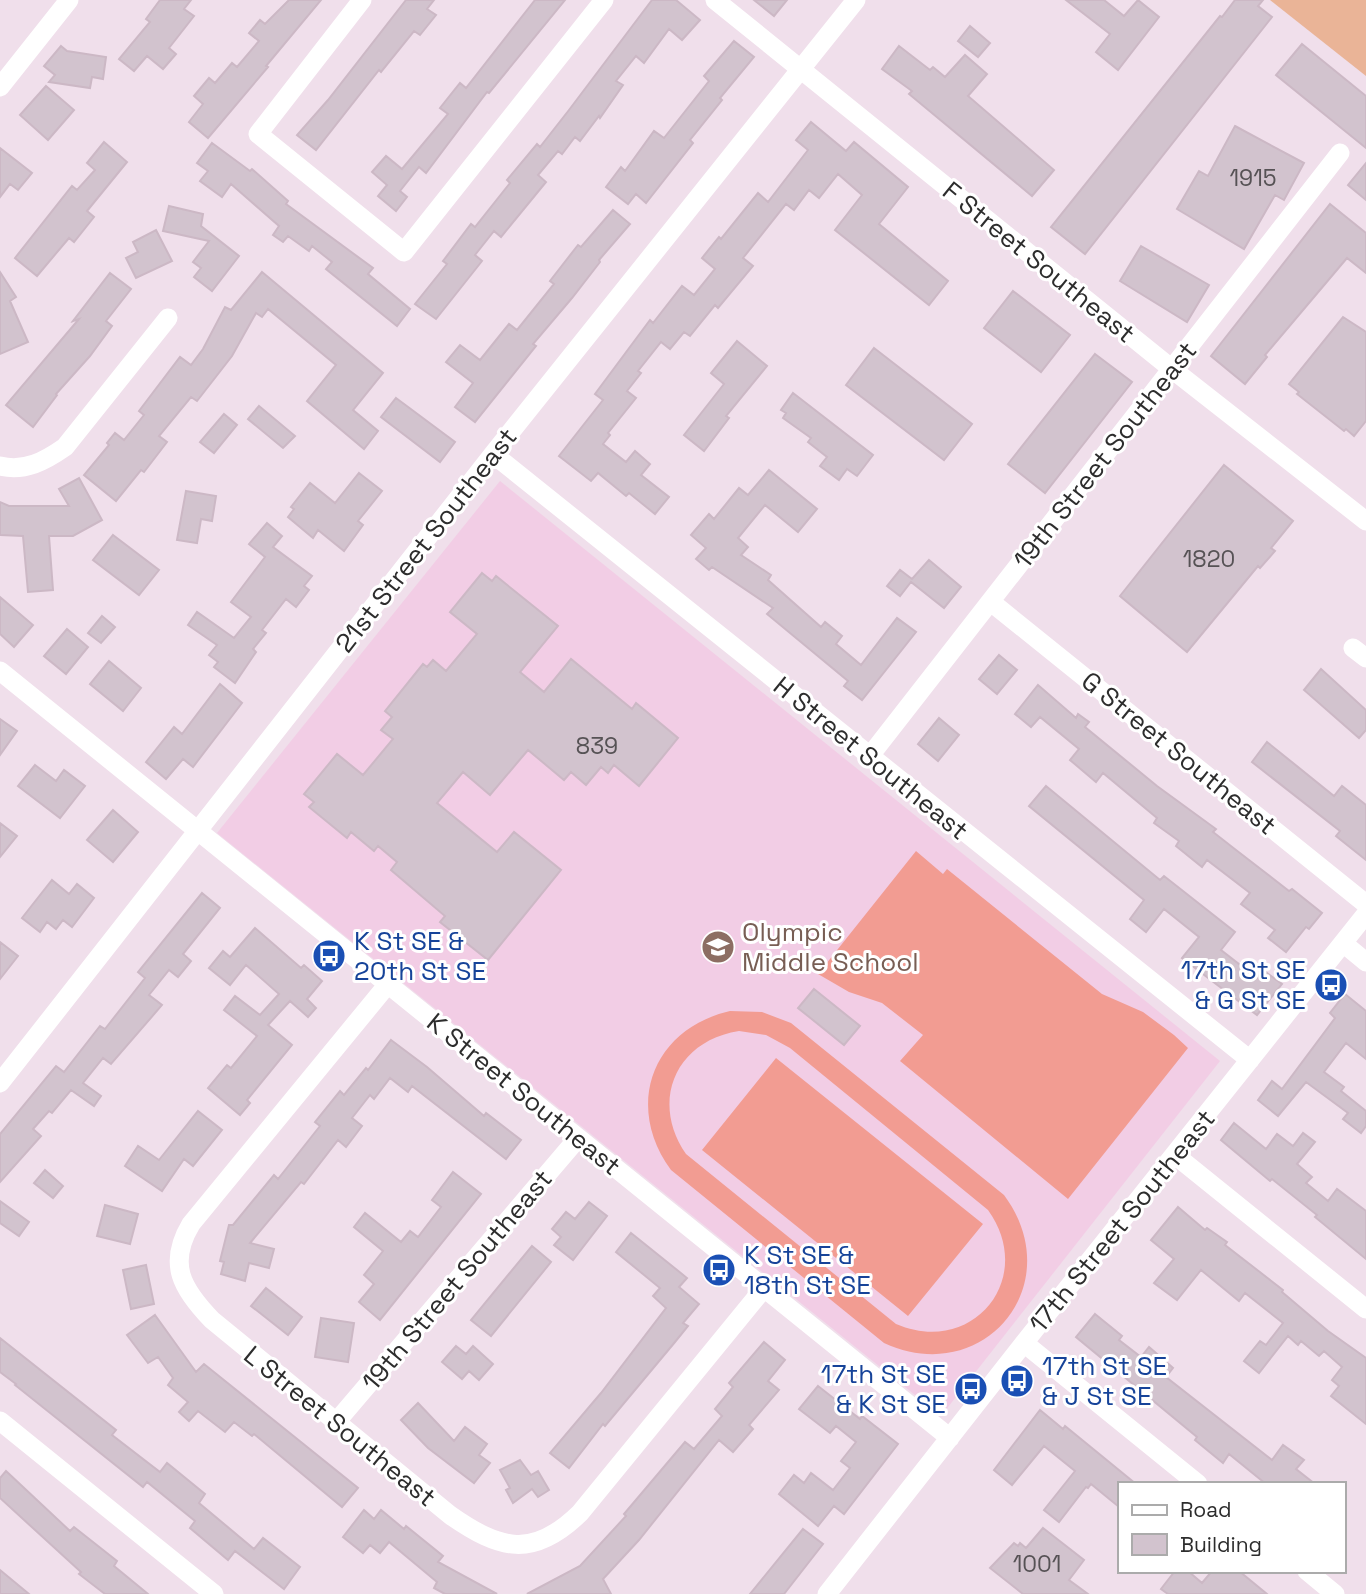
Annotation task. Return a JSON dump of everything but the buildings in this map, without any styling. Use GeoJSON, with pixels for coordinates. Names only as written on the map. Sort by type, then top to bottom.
{"type":"FeatureCollection","features":[{"type":"Feature","properties":{"kind":"street"},"geometry":{"type":"LineString","coordinates":[[0,88],[69,0]]}},
{"type":"Feature","properties":{"kind":"street"},"geometry":{"type":"LineString","coordinates":[[362,0],[258,134],[404,252],[604,0]]}},
{"type":"Feature","properties":{"kind":"street","name":"F Street Southeast"},"geometry":{"type":"LineString","coordinates":[[715,0],[1172,369],[1366,521]]}},
{"type":"Feature","properties":{"kind":"street","name":"21st Street Southeast"},"geometry":{"type":"LineString","coordinates":[[0,1083],[493,454],[856,0]]}},
{"type":"Feature","properties":{"kind":"street","name":"19th Street Southeast"},"geometry":{"type":"LineString","coordinates":[[869,757],[1340,153]]}},
{"type":"Feature","properties":{"kind":"street"},"geometry":{"type":"LineString","coordinates":[[0,466],[31,466],[47,460],[65,447],[167,318]]}},
{"type":"Feature","properties":{"kind":"street","name":"H Street Southeast"},"geometry":{"type":"LineString","coordinates":[[493,454],[1250,1060]]}},
{"type":"Feature","properties":{"kind":"street","name":"G Street Southeast"},"geometry":{"type":"LineString","coordinates":[[991,602],[1366,904]]}},
{"type":"Feature","properties":{"kind":"street","name":"K Street Southeast"},"geometry":{"type":"LineString","coordinates":[[0,671],[950,1438]]}},
{"type":"Feature","properties":{"kind":"street","name":"17th Street Southeast"},"geometry":{"type":"LineString","coordinates":[[827,1594],[1366,914]]}},
{"type":"Feature","properties":{"kind":"street"},"geometry":{"type":"LineString","coordinates":[[1343,943],[1366,962]]}},
{"type":"Feature","properties":{"kind":"street","name":"L Street Southeast"},"geometry":{"type":"LineString","coordinates":[[387,984],[191,1224],[183,1237],[178,1260],[188,1294],[212,1320],[450,1515],[476,1532],[502,1544],[523,1545],[543,1541],[561,1530],[580,1513],[764,1288]]}},
{"type":"Feature","properties":{"kind":"street","name":"19th Street Southeast"},"geometry":{"type":"LineString","coordinates":[[337,1422],[578,1138]]}},
{"type":"Feature","properties":{"kind":"street"},"geometry":{"type":"LineString","coordinates":[[1175,1155],[1366,1309]]}},
{"type":"Feature","properties":{"kind":"street"},"geometry":{"type":"LineString","coordinates":[[1024,1343],[1196,1482]]}},
{"type":"Feature","properties":{"kind":"street"},"geometry":{"type":"LineString","coordinates":[[0,1421],[214,1594]]}},
{"type":"Feature","properties":{"kind":"street"},"geometry":{"type":"LineString","coordinates":[[1309,1573],[1335,1594]]}},
{"type":"Feature","properties":{"kind":"shaded area"},"geometry":{"type":"Polygon","coordinates":[[[1270,0],[1366,0],[1366,76],[1270,0]]]}},
{"type":"Feature","properties":{"kind":"shaded area","name":"Olympic Middle School"},"geometry":{"type":"Polygon","coordinates":[[[500,481],[1220,1061],[941,1416],[217,833],[500,481]]]}},
{"type":"Feature","properties":{"kind":"shaded area"},"geometry":{"type":"Polygon","coordinates":[[[916,851],[943,874],[947,869],[1102,994],[1143,1012],[1188,1048],[1068,1199],[900,1061],[923,1035],[882,1003],[849,992],[818,974],[916,851]]]}},
{"type":"Feature","properties":{"kind":"shaded area"},"geometry":{"type":"Polygon","coordinates":[[[730,1011],[762,1012],[791,1023],[1004,1195],[1022,1229],[1027,1262],[1021,1293],[1006,1320],[983,1340],[954,1352],[921,1353],[884,1343],[671,1170],[657,1146],[649,1121],[648,1096],[654,1073],[665,1052],[681,1034],[703,1020],[730,1011]],[[739,1031],[717,1037],[699,1047],[685,1061],[675,1077],[670,1095],[670,1114],[675,1134],[686,1154],[896,1324],[924,1331],[950,1330],[972,1320],[989,1305],[1001,1285],[1005,1261],[1001,1236],[988,1210],[790,1048],[766,1035],[739,1031]]]}},
{"type":"Feature","properties":{"kind":"shaded area"},"geometry":{"type":"Polygon","coordinates":[[[776,1058],[983,1224],[908,1316],[702,1150],[776,1058]]]}},
{"type":"Feature","properties":{"kind":"place","name":"Olympic Middle School"},"geometry":{"type":"Point","coordinates":[718,947]}},
{"type":"Feature","properties":{"kind":"place","name":"K St SE & 20th St SE"},"geometry":{"type":"Point","coordinates":[329,956]}},
{"type":"Feature","properties":{"kind":"place","name":"17th St SE & G St SE"},"geometry":{"type":"Point","coordinates":[1331,985]}},
{"type":"Feature","properties":{"kind":"place","name":"K St SE & 18th St SE"},"geometry":{"type":"Point","coordinates":[719,1270]}},
{"type":"Feature","properties":{"kind":"place","name":"17th St SE & J St SE"},"geometry":{"type":"Point","coordinates":[1017,1381]}},
{"type":"Feature","properties":{"kind":"place","name":"17th St SE & K St SE"},"geometry":{"type":"Point","coordinates":[971,1389]}}]}
